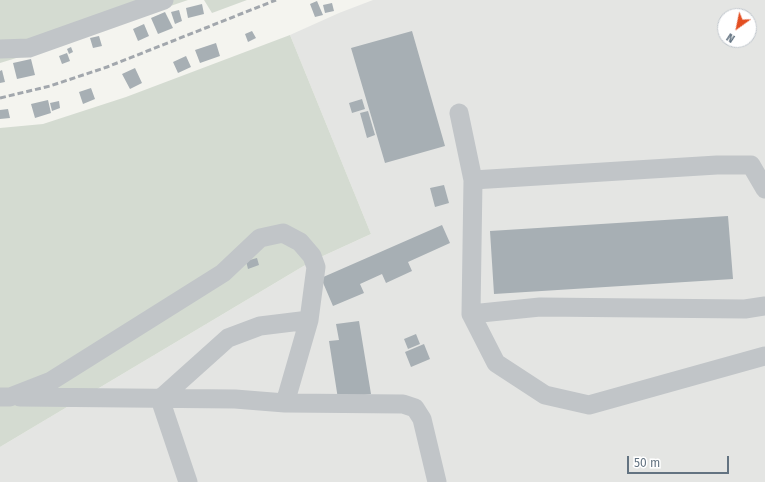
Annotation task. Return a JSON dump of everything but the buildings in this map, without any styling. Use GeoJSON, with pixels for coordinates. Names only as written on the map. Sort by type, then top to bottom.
{"type":"FeatureCollection","features":[{"type":"Feature","properties":{"kind":"street"},"geometry":{"type":"LineString","coordinates":[[0,49],[29,48],[164,0]]}},
{"type":"Feature","properties":{"kind":"street"},"geometry":{"type":"LineString","coordinates":[[459,113],[473,180],[471,314],[496,363],[545,395],[589,405],[765,356]]}},
{"type":"Feature","properties":{"kind":"street"},"geometry":{"type":"LineString","coordinates":[[473,180],[717,165],[751,166],[765,189]]}},
{"type":"Feature","properties":{"kind":"street"},"geometry":{"type":"LineString","coordinates":[[5,397],[51,381],[223,273],[260,238],[283,232],[300,242],[312,256],[316,267],[309,320],[285,403]]}},
{"type":"Feature","properties":{"kind":"street"},"geometry":{"type":"LineString","coordinates":[[471,314],[540,308],[745,309],[765,306]]}},
{"type":"Feature","properties":{"kind":"street"},"geometry":{"type":"LineString","coordinates":[[160,398],[228,338],[260,326],[309,320]]}},
{"type":"Feature","properties":{"kind":"street"},"geometry":{"type":"LineString","coordinates":[[5,397],[235,399],[285,403],[403,404],[415,408],[422,419],[436,482]]}},
{"type":"Feature","properties":{"kind":"street"},"geometry":{"type":"LineString","coordinates":[[160,398],[188,482]]}},
{"type":"Feature","properties":{"kind":"shaded area"},"geometry":{"type":"Polygon","coordinates":[[[0,0],[188,0],[0,63],[0,0]]]}},
{"type":"Feature","properties":{"kind":"shaded area"},"geometry":{"type":"Polygon","coordinates":[[[204,0],[247,0],[212,13],[204,0]]]}},
{"type":"Feature","properties":{"kind":"shaded area"},"geometry":{"type":"Polygon","coordinates":[[[373,0],[765,0],[765,482],[0,482],[0,447],[312,261],[371,234],[290,35],[339,13],[373,0]]]}},
{"type":"Feature","properties":{"kind":"shaded area"},"geometry":{"type":"Polygon","coordinates":[[[290,35],[371,234],[312,261],[0,447],[0,128],[43,124],[126,97],[290,35]]]}},
{"type":"Feature","properties":{"kind":"railway"},"geometry":{"type":"LineString","coordinates":[[0,98],[50,86],[107,67],[276,0]]}}]}
